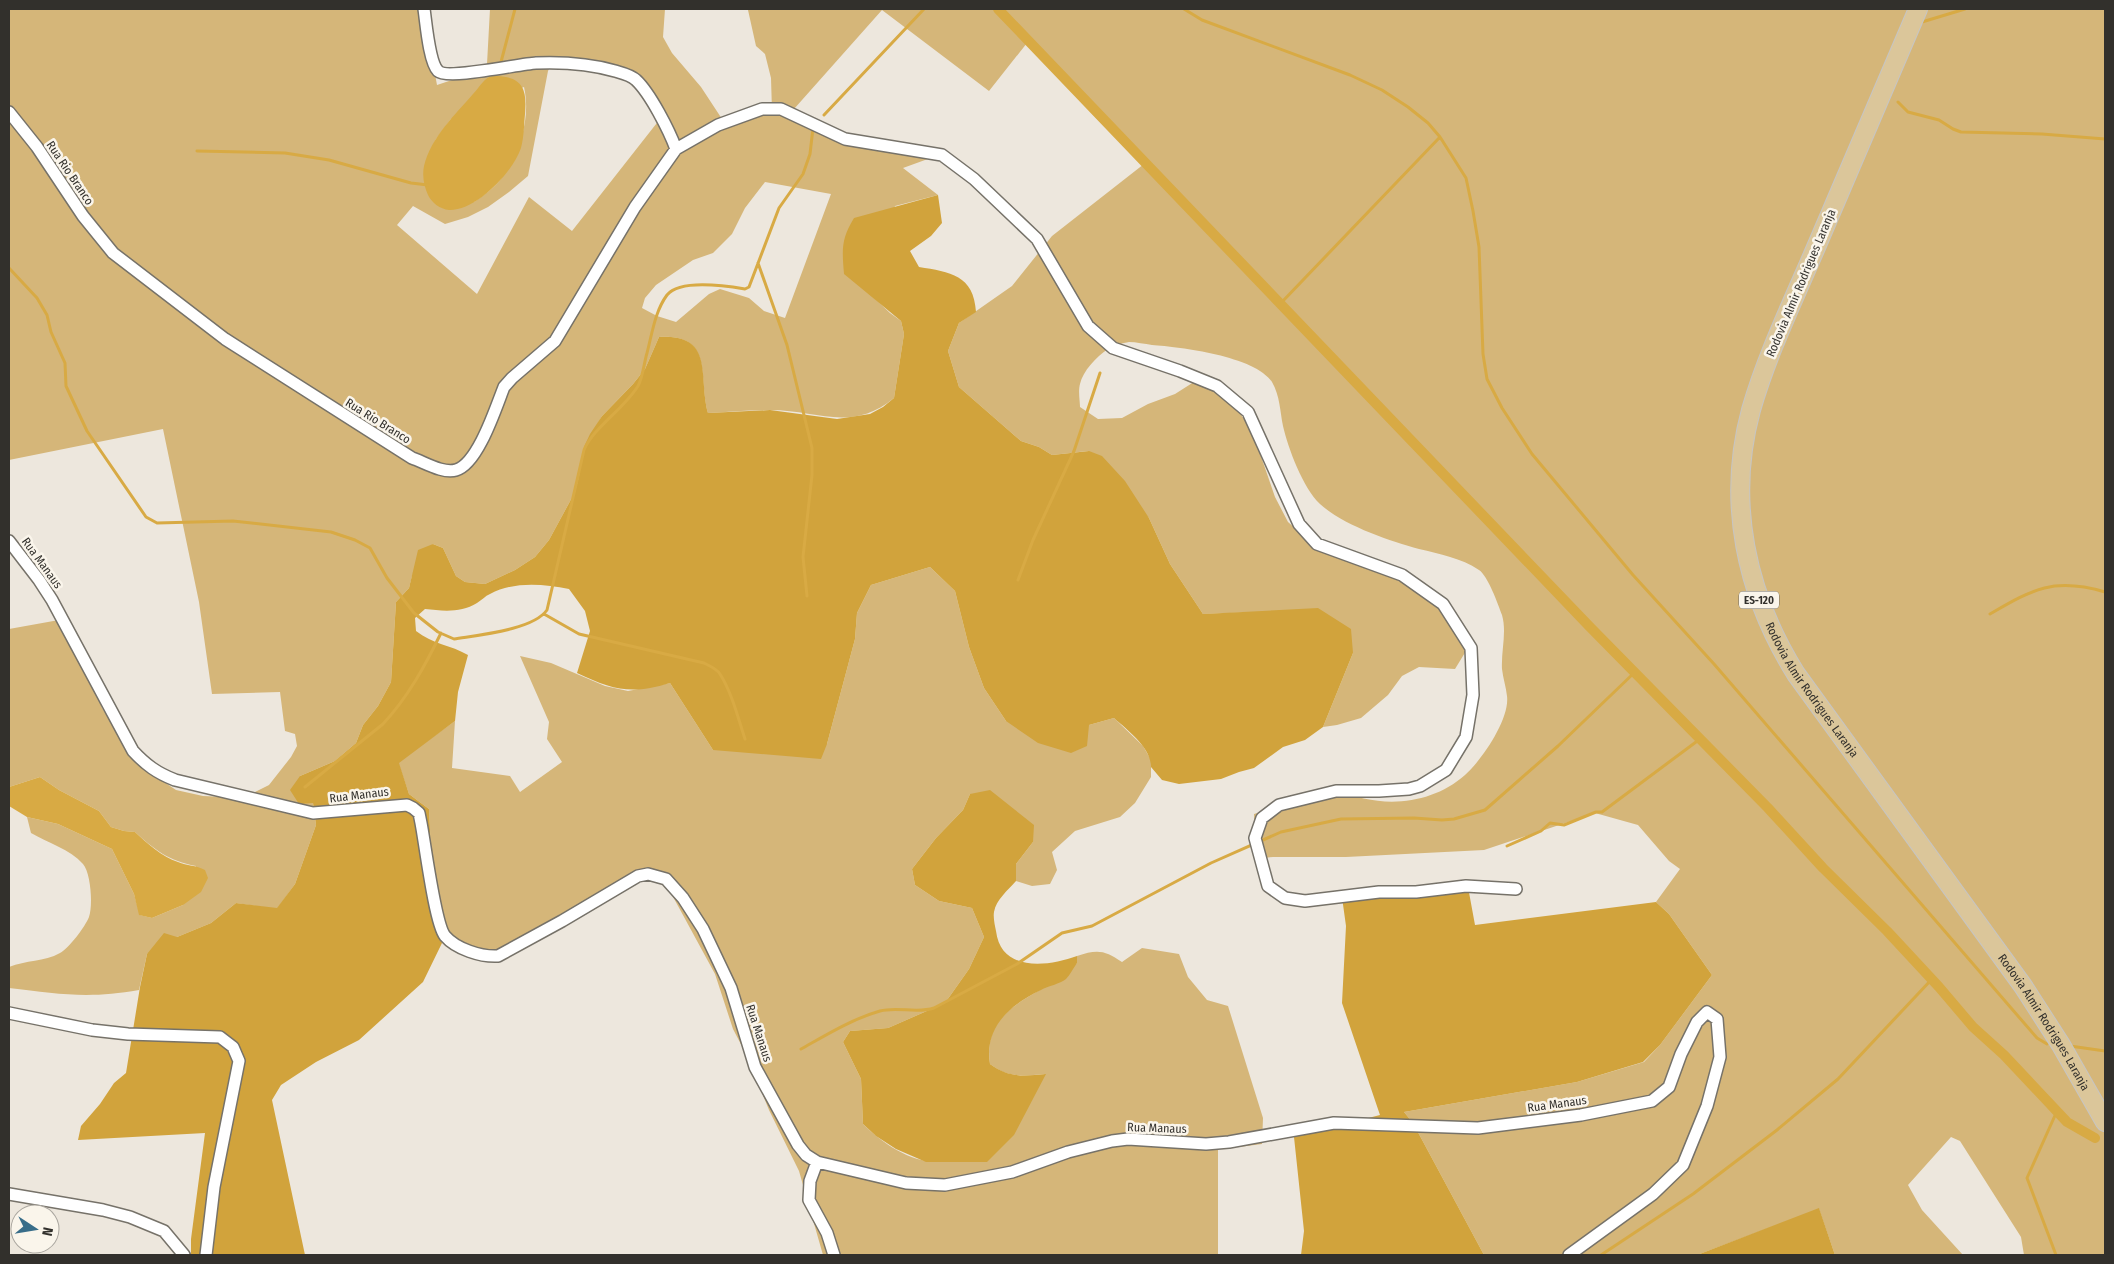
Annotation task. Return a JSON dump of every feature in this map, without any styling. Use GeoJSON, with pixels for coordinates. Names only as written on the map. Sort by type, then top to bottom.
{"type":"FeatureCollection","features":[{"type":"Feature","properties":{"kind":"main road","name":"Rodovia Almir Rodrigues Laranja"},"geometry":{"type":"LineString","coordinates":[[1918,9],[1779,335],[1751,410],[1740,479],[1741,526],[1744,546],[1760,605],[1776,641],[1791,666],[2023,986],[2062,1044],[2105,1122]]}},
{"type":"Feature","properties":{"kind":"street"},"geometry":{"type":"LineString","coordinates":[[424,9],[428,44],[437,70],[442,74],[457,74],[535,63],[598,67],[630,76],[635,78],[664,122],[676,149],[718,125],[762,109],[781,109],[845,139],[942,155],[974,178],[1036,239],[1088,326],[1113,348],[1180,370],[1217,386],[1248,412],[1299,524],[1316,544],[1402,575],[1443,604],[1471,648],[1473,695],[1466,737],[1446,770],[1429,781],[1409,789],[1336,791],[1279,805],[1262,818],[1255,838],[1268,886],[1285,898],[1305,901],[1379,892],[1416,892],[1466,886],[1516,889]]}},
{"type":"Feature","properties":{"kind":"street","name":"Rua Rio Branco"},"geometry":{"type":"LineString","coordinates":[[9,112],[37,147],[82,216],[114,253],[233,344],[412,458],[446,470],[456,470],[475,454],[504,387],[555,341],[635,207],[676,149]]}},
{"type":"Feature","properties":{"kind":"street","name":"Rua Manaus"},"geometry":{"type":"LineString","coordinates":[[9,541],[52,600],[133,751],[145,764],[158,774],[175,780],[313,813],[399,804],[413,808],[419,813],[440,927],[452,942],[477,954],[487,957],[498,956],[638,876],[648,874],[666,879],[684,898],[718,958],[731,988],[755,1067],[798,1145],[806,1155],[817,1162],[906,1183],[945,1185],[1012,1172],[1068,1152],[1112,1141],[1128,1140],[1206,1144],[1229,1142],[1334,1123],[1478,1128],[1581,1115],[1652,1101],[1669,1087],[1681,1054],[1697,1022],[1707,1012],[1717,1019],[1720,1057],[1707,1106],[1683,1165],[1653,1194],[1569,1255]]}},
{"type":"Feature","properties":{"kind":"street"},"geometry":{"type":"LineString","coordinates":[[9,1013],[110,1032],[220,1037],[233,1047],[239,1061],[214,1187],[206,1255]]}},
{"type":"Feature","properties":{"kind":"street"},"geometry":{"type":"LineString","coordinates":[[817,1162],[808,1191],[809,1200],[827,1233],[834,1255]]}},
{"type":"Feature","properties":{"kind":"street"},"geometry":{"type":"LineString","coordinates":[[9,1194],[103,1210],[130,1217],[164,1232],[184,1255]]}},
{"type":"Feature","properties":{"kind":"shaded area"},"geometry":{"type":"Polygon","coordinates":[[[9,9],[423,9],[437,85],[470,74],[487,64],[490,9],[665,9],[663,37],[672,53],[701,87],[724,122],[772,111],[771,78],[765,54],[756,46],[748,10],[726,9],[2105,9],[2105,1255],[2024,1255],[2021,1237],[1960,1141],[1951,1137],[1908,1185],[1922,1210],[1963,1255],[1835,1255],[1819,1209],[1697,1255],[1484,1255],[1413,1123],[1404,1112],[1577,1082],[1644,1062],[1660,1045],[1712,975],[1669,914],[1656,902],[1680,869],[1669,861],[1638,825],[1595,813],[1484,850],[1346,857],[1273,857],[1256,859],[1254,814],[1337,789],[1369,800],[1386,802],[1420,798],[1436,793],[1465,775],[1494,739],[1507,705],[1502,669],[1504,628],[1502,615],[1489,584],[1479,570],[1458,559],[1407,546],[1381,537],[1341,519],[1320,504],[1302,478],[1292,456],[1285,435],[1277,393],[1272,382],[1263,373],[1234,359],[1180,348],[1129,342],[1108,349],[1099,356],[1084,374],[1079,390],[1080,407],[1098,419],[1122,418],[1148,404],[1175,394],[1197,380],[1218,391],[1237,409],[1246,422],[1255,439],[1275,497],[1288,522],[1314,545],[1404,583],[1440,608],[1453,626],[1466,651],[1455,669],[1419,667],[1402,676],[1388,695],[1361,718],[1323,727],[1353,653],[1256,612],[1203,614],[1170,564],[1149,518],[1088,451],[1052,455],[1039,447],[1021,441],[959,387],[948,351],[959,323],[1012,286],[1052,236],[1144,164],[1097,119],[1027,43],[989,91],[882,10],[794,109],[843,142],[936,156],[903,168],[938,195],[895,206],[868,292],[901,321],[904,334],[894,398],[878,409],[863,415],[849,417],[770,410],[708,413],[703,371],[696,350],[688,342],[676,338],[659,337],[645,369],[602,416],[583,449],[575,492],[549,540],[535,557],[515,570],[485,584],[465,582],[456,576],[443,548],[433,544],[412,576],[409,588],[396,602],[391,682],[378,706],[363,725],[356,743],[335,761],[300,776],[313,803],[316,825],[295,884],[277,909],[236,903],[211,923],[177,937],[147,954],[139,990],[89,995],[58,994],[9,988],[9,967],[48,958],[60,953],[68,947],[80,931],[87,921],[90,912],[91,898],[86,868],[78,859],[65,850],[31,833],[27,817],[58,824],[112,849],[134,894],[140,915],[152,918],[183,905],[196,866],[170,858],[135,832],[111,827],[99,811],[59,790],[40,777],[9,787],[9,629],[59,620],[95,689],[102,708],[129,749],[158,778],[176,790],[203,796],[224,797],[239,797],[255,792],[269,785],[291,757],[297,746],[295,734],[285,731],[280,692],[212,694],[199,602],[163,429],[9,460],[9,9]],[[553,60],[548,71],[528,176],[488,207],[468,217],[445,224],[413,206],[397,225],[477,294],[529,197],[572,231],[660,119],[633,76],[553,60]],[[524,87],[451,119],[436,139],[425,164],[474,202],[486,193],[503,176],[523,134],[526,110],[524,87]],[[765,182],[745,208],[732,234],[713,253],[693,260],[656,285],[645,298],[642,308],[657,316],[676,322],[709,294],[720,289],[749,298],[764,311],[785,318],[831,194],[765,182]]]}},
{"type":"Feature","properties":{"kind":"shaded area"},"geometry":{"type":"Polygon","coordinates":[[[497,76],[513,79],[518,82],[524,92],[523,135],[517,158],[502,178],[482,197],[460,209],[449,210],[442,208],[432,201],[425,188],[423,170],[427,155],[444,127],[483,82],[489,77],[497,76]]]}},
{"type":"Feature","properties":{"kind":"shaded area"},"geometry":{"type":"Polygon","coordinates":[[[938,195],[942,223],[931,236],[910,251],[919,267],[950,274],[965,283],[971,290],[976,312],[959,323],[948,351],[959,387],[1021,441],[1039,447],[1052,455],[1089,451],[1102,456],[1125,481],[1149,518],[1170,564],[1203,614],[1318,608],[1351,629],[1353,653],[1323,727],[1305,740],[1283,747],[1254,768],[1221,779],[1179,784],[1162,780],[1151,767],[1150,760],[1143,746],[1114,718],[1089,725],[1087,746],[1071,753],[1038,743],[1006,721],[984,688],[969,647],[955,591],[930,567],[871,585],[857,613],[855,639],[827,744],[821,759],[713,750],[670,683],[644,689],[622,689],[577,673],[590,631],[585,611],[569,589],[539,585],[519,585],[500,590],[471,606],[458,610],[425,609],[415,618],[416,631],[428,639],[468,655],[458,692],[455,721],[399,763],[409,794],[429,809],[433,890],[442,943],[423,982],[359,1040],[316,1062],[281,1085],[272,1100],[305,1255],[191,1255],[191,1239],[205,1133],[78,1140],[81,1126],[100,1104],[114,1083],[126,1073],[147,954],[164,933],[177,937],[211,923],[236,903],[277,908],[295,884],[316,825],[313,803],[299,804],[290,790],[300,776],[335,761],[356,743],[363,725],[378,706],[391,682],[396,602],[409,588],[418,550],[433,544],[443,548],[456,576],[465,582],[485,584],[515,570],[535,557],[549,540],[575,492],[583,449],[590,434],[602,416],[645,369],[659,337],[677,338],[689,342],[696,350],[701,360],[708,413],[770,410],[837,419],[870,414],[883,407],[894,398],[904,334],[901,321],[844,274],[843,251],[845,239],[854,218],[938,195]]]}},
{"type":"Feature","properties":{"kind":"shaded area"},"geometry":{"type":"Polygon","coordinates":[[[930,567],[955,591],[969,647],[984,688],[1006,721],[1089,725],[1114,718],[1143,746],[1151,760],[1151,777],[1135,803],[1120,817],[1075,831],[1052,852],[1057,870],[1050,884],[1032,886],[1016,881],[1016,864],[1033,842],[970,794],[963,810],[936,838],[912,869],[915,885],[939,901],[972,908],[984,937],[969,969],[945,1003],[888,1028],[850,1031],[843,1042],[861,1079],[863,1124],[891,1147],[902,1153],[925,1161],[948,1161],[979,1136],[1045,1074],[1010,1074],[990,1064],[989,1049],[991,1037],[1002,1017],[1020,1002],[1052,983],[1077,963],[1077,956],[1090,952],[1101,952],[1111,955],[1122,962],[1142,948],[1179,954],[1188,977],[1207,1000],[1228,1006],[1263,1118],[1262,1144],[1239,1147],[1218,1146],[1218,1255],[823,1255],[799,1171],[733,1029],[715,974],[665,882],[639,870],[619,880],[496,958],[478,956],[442,943],[433,890],[429,809],[409,794],[398,762],[455,721],[452,768],[510,776],[520,792],[562,762],[547,739],[549,722],[520,656],[551,663],[605,686],[628,691],[670,683],[713,750],[827,744],[855,639],[857,613],[871,585],[930,567]]]}},
{"type":"Feature","properties":{"kind":"shaded area"},"geometry":{"type":"Polygon","coordinates":[[[40,777],[59,790],[99,811],[111,827],[135,832],[166,857],[205,870],[208,878],[201,892],[183,905],[152,918],[139,915],[134,894],[112,849],[58,824],[27,817],[9,806],[9,787],[40,777]]]}},
{"type":"Feature","properties":{"kind":"shaded area"},"geometry":{"type":"Polygon","coordinates":[[[990,790],[1034,825],[1033,842],[1016,864],[1016,881],[1003,895],[995,908],[994,919],[1000,944],[1007,954],[1016,960],[1027,963],[1040,964],[1077,956],[1077,963],[1066,979],[1019,1003],[1010,1010],[995,1028],[989,1051],[990,1064],[1010,1074],[1046,1074],[1014,1135],[987,1162],[926,1162],[896,1149],[876,1136],[863,1124],[861,1079],[843,1042],[850,1031],[888,1028],[945,1003],[969,969],[984,937],[972,908],[939,901],[915,885],[912,869],[936,838],[963,810],[970,794],[990,790]]]}},
{"type":"Feature","properties":{"kind":"shaded area"},"geometry":{"type":"Polygon","coordinates":[[[1468,887],[1475,925],[1656,902],[1669,914],[1712,975],[1660,1045],[1643,1062],[1577,1082],[1404,1112],[1413,1123],[1484,1255],[1301,1255],[1304,1231],[1294,1137],[1380,1115],[1342,1003],[1346,926],[1341,890],[1468,887]]]}},
{"type":"Feature","properties":{"kind":"shaded area"},"geometry":{"type":"Polygon","coordinates":[[[1819,1208],[1835,1255],[1697,1255],[1819,1208]]]}},
{"type":"Feature","properties":{"kind":"waterway"},"geometry":{"type":"LineString","coordinates":[[501,62],[515,9]]}},
{"type":"Feature","properties":{"kind":"waterway"},"geometry":{"type":"LineString","coordinates":[[824,115],[924,9]]}},
{"type":"Feature","properties":{"kind":"waterway"},"geometry":{"type":"LineString","coordinates":[[998,9],[1589,626],[1768,808],[1823,868],[1887,931],[1973,1027],[2004,1055],[2067,1122],[2095,1138]]}},
{"type":"Feature","properties":{"kind":"waterway"},"geometry":{"type":"LineString","coordinates":[[1184,9],[1202,20],[1350,75],[1382,90],[1428,123],[1440,137],[1466,178],[1473,211],[1479,247],[1483,354],[1487,379],[1502,408],[1532,454],[1633,575],[1714,664],[2037,1038],[2047,1044]]}},
{"type":"Feature","properties":{"kind":"waterway"},"geometry":{"type":"LineString","coordinates":[[1922,22],[1965,9]]}},
{"type":"Feature","properties":{"kind":"waterway"},"geometry":{"type":"LineString","coordinates":[[1898,102],[1908,112],[1939,120],[1961,132],[2042,134],[2105,139]]}},
{"type":"Feature","properties":{"kind":"waterway"},"geometry":{"type":"LineString","coordinates":[[9,268],[37,298],[47,315],[51,332],[65,363],[66,386],[87,431],[146,517],[157,523],[233,521],[331,532],[355,540],[370,548],[387,578],[414,613],[438,632],[454,639],[490,633],[518,627],[540,617],[547,610],[584,450],[594,434],[625,403],[638,386],[654,323],[663,301],[673,290],[693,285],[727,286],[745,289],[749,287],[779,208],[803,174],[810,154],[813,128]]}},
{"type":"Feature","properties":{"kind":"waterway"},"geometry":{"type":"LineString","coordinates":[[1281,303],[1440,137]]}},
{"type":"Feature","properties":{"kind":"waterway"},"geometry":{"type":"LineString","coordinates":[[197,151],[285,153],[329,160],[411,183],[428,185]]}},
{"type":"Feature","properties":{"kind":"waterway"},"geometry":{"type":"LineString","coordinates":[[758,263],[787,345],[812,448],[812,475],[803,557],[807,596]]}},
{"type":"Feature","properties":{"kind":"waterway"},"geometry":{"type":"LineString","coordinates":[[1018,580],[1033,540],[1074,451],[1100,373]]}},
{"type":"Feature","properties":{"kind":"waterway"},"geometry":{"type":"LineString","coordinates":[[1990,614],[2019,598],[2045,588],[2072,586],[2105,592]]}},
{"type":"Feature","properties":{"kind":"waterway"},"geometry":{"type":"LineString","coordinates":[[544,614],[579,634],[704,663],[713,668],[720,674],[728,689],[745,739]]}},
{"type":"Feature","properties":{"kind":"waterway"},"geometry":{"type":"LineString","coordinates":[[305,787],[383,724],[415,681],[441,633]]}},
{"type":"Feature","properties":{"kind":"waterway"},"geometry":{"type":"LineString","coordinates":[[801,1049],[870,1014],[893,1009],[927,1010],[934,1008],[1017,964],[1062,933],[1092,926],[1211,863],[1281,832],[1341,819],[1414,818],[1442,820],[1454,819],[1485,810],[1558,746],[1635,672]]}},
{"type":"Feature","properties":{"kind":"waterway"},"geometry":{"type":"LineString","coordinates":[[1507,846],[1541,831],[1550,823],[1564,825],[1596,812],[1602,812],[1700,739]]}},
{"type":"Feature","properties":{"kind":"waterway"},"geometry":{"type":"LineString","coordinates":[[1601,1255],[1693,1194],[1777,1130],[1838,1079],[1932,979]]}},
{"type":"Feature","properties":{"kind":"waterway"},"geometry":{"type":"LineString","coordinates":[[2070,1046],[2105,1051]]}},
{"type":"Feature","properties":{"kind":"waterway"},"geometry":{"type":"LineString","coordinates":[[2056,1255],[2027,1178],[2057,1111]]}}]}
